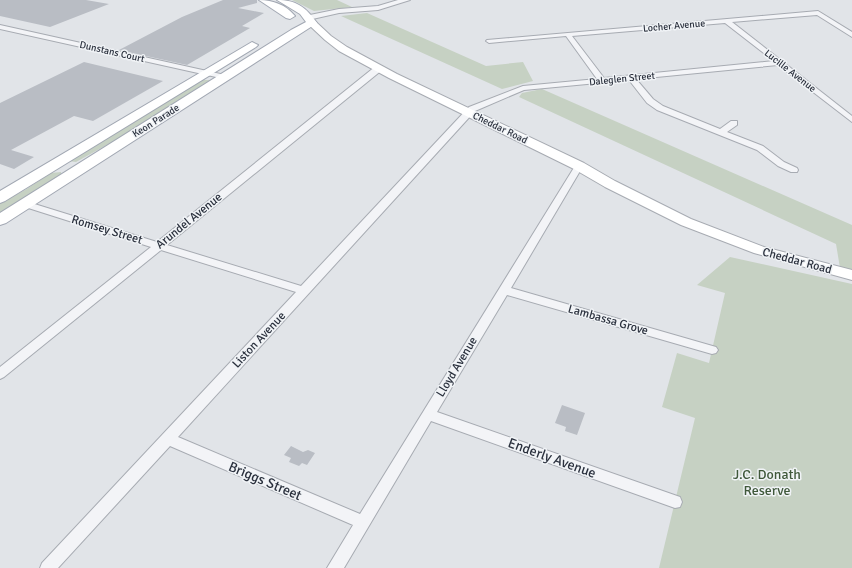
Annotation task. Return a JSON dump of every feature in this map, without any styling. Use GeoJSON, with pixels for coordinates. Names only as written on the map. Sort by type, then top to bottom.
{"type":"FeatureCollection","features":[{"type":"Feature","properties":{"kind":"main road"},"geometry":{"type":"LineString","coordinates":[[264,0],[304,23]]}},
{"type":"Feature","properties":{"kind":"main road"},"geometry":{"type":"LineString","coordinates":[[282,0],[300,9],[304,23]]}},
{"type":"Feature","properties":{"kind":"main road"},"geometry":{"type":"LineString","coordinates":[[283,27],[304,23]]}},
{"type":"Feature","properties":{"kind":"main road","name":"Cheddar Road"},"geometry":{"type":"LineString","coordinates":[[304,23],[323,41],[343,49],[400,80],[422,89],[578,166],[610,184],[686,222],[759,250],[852,275]]}},
{"type":"Feature","properties":{"kind":"main road","name":"Keon Parade"},"geometry":{"type":"LineString","coordinates":[[0,220],[224,77],[304,23]]}},
{"type":"Feature","properties":{"kind":"main road","name":"Keon Parade"},"geometry":{"type":"LineString","coordinates":[[0,198],[260,41]]}},
{"type":"Feature","properties":{"kind":"main road"},"geometry":{"type":"LineString","coordinates":[[58,163],[80,169]]}},
{"type":"Feature","properties":{"kind":"street"},"geometry":{"type":"LineString","coordinates":[[304,23],[347,11],[378,8],[406,0]]}},
{"type":"Feature","properties":{"kind":"street","name":"Locher Avenue"},"geometry":{"type":"LineString","coordinates":[[489,41],[728,22],[818,13],[852,35]]}},
{"type":"Feature","properties":{"kind":"street","name":"Lucille Avenue"},"geometry":{"type":"LineString","coordinates":[[728,22],[852,120]]}},
{"type":"Feature","properties":{"kind":"street","name":"Dunstans Court"},"geometry":{"type":"LineString","coordinates":[[0,27],[224,77]]}},
{"type":"Feature","properties":{"kind":"street"},"geometry":{"type":"LineString","coordinates":[[568,35],[603,81]]}},
{"type":"Feature","properties":{"kind":"street","name":"Daleglen Street"},"geometry":{"type":"LineString","coordinates":[[469,112],[474,108],[522,88],[780,63]]}},
{"type":"Feature","properties":{"kind":"street","name":"Arundel Avenue"},"geometry":{"type":"LineString","coordinates":[[0,374],[379,68]]}},
{"type":"Feature","properties":{"kind":"street"},"geometry":{"type":"LineString","coordinates":[[631,78],[650,101],[660,108],[760,148],[781,164],[794,170]]}},
{"type":"Feature","properties":{"kind":"street","name":"Liston Avenue"},"geometry":{"type":"LineString","coordinates":[[48,568],[469,112]]}},
{"type":"Feature","properties":{"kind":"street"},"geometry":{"type":"LineString","coordinates":[[721,132],[734,123]]}},
{"type":"Feature","properties":{"kind":"street","name":"Lloyd Avenue"},"geometry":{"type":"LineString","coordinates":[[336,568],[578,166]]}},
{"type":"Feature","properties":{"kind":"street","name":"Romsey Street"},"geometry":{"type":"LineString","coordinates":[[25,204],[304,291]]}},
{"type":"Feature","properties":{"kind":"street","name":"Lambassa Grove"},"geometry":{"type":"LineString","coordinates":[[504,290],[712,350]]}},
{"type":"Feature","properties":{"kind":"street","name":"Enderly Avenue"},"geometry":{"type":"LineString","coordinates":[[429,415],[675,502]]}},
{"type":"Feature","properties":{"kind":"street","name":"Briggs Street"},"geometry":{"type":"LineString","coordinates":[[168,439],[363,522]]}},
{"type":"Feature","properties":{"kind":"green space"},"geometry":{"type":"Polygon","coordinates":[[[292,0],[337,0],[352,7],[314,11],[292,0]]]}},
{"type":"Feature","properties":{"kind":"green space"},"geometry":{"type":"Polygon","coordinates":[[[367,13],[486,66],[523,62],[533,81],[502,89],[341,16],[367,13]]]}},
{"type":"Feature","properties":{"kind":"green space"},"geometry":{"type":"Polygon","coordinates":[[[202,80],[210,80],[123,136],[76,162],[68,161],[166,100],[202,80]]]}},
{"type":"Feature","properties":{"kind":"green space"},"geometry":{"type":"Polygon","coordinates":[[[542,89],[852,225],[852,271],[840,268],[836,244],[519,97],[522,93],[542,89]]]}},
{"type":"Feature","properties":{"kind":"green space"},"geometry":{"type":"Polygon","coordinates":[[[61,172],[61,175],[0,213],[0,203],[25,190],[51,173],[61,172]]]}},
{"type":"Feature","properties":{"kind":"green space","name":"J.C. Donath Reserve"},"geometry":{"type":"Polygon","coordinates":[[[730,257],[852,284],[852,568],[659,568],[695,418],[662,407],[677,353],[709,363],[725,293],[697,285],[730,257]]]}},
{"type":"Feature","properties":{"kind":"building"},"geometry":{"type":"Polygon","coordinates":[[[0,0],[86,0],[109,4],[50,27],[0,16],[0,0]]]}},
{"type":"Feature","properties":{"kind":"building"},"geometry":{"type":"Polygon","coordinates":[[[223,0],[257,0],[257,3],[238,8],[264,13],[242,26],[250,28],[187,65],[119,50],[182,17],[223,0]]]}},
{"type":"Feature","properties":{"kind":"building"},"geometry":{"type":"Polygon","coordinates":[[[84,62],[163,81],[93,121],[74,116],[11,150],[34,157],[14,169],[0,164],[0,103],[84,62]]]}},
{"type":"Feature","properties":{"kind":"building"},"geometry":{"type":"Polygon","coordinates":[[[562,405],[585,413],[577,435],[565,431],[566,427],[555,423],[562,405]]]}},
{"type":"Feature","properties":{"kind":"building"},"geometry":{"type":"Polygon","coordinates":[[[291,446],[303,452],[308,450],[315,453],[307,465],[302,463],[299,466],[289,462],[291,458],[284,455],[291,446]]]}}]}
